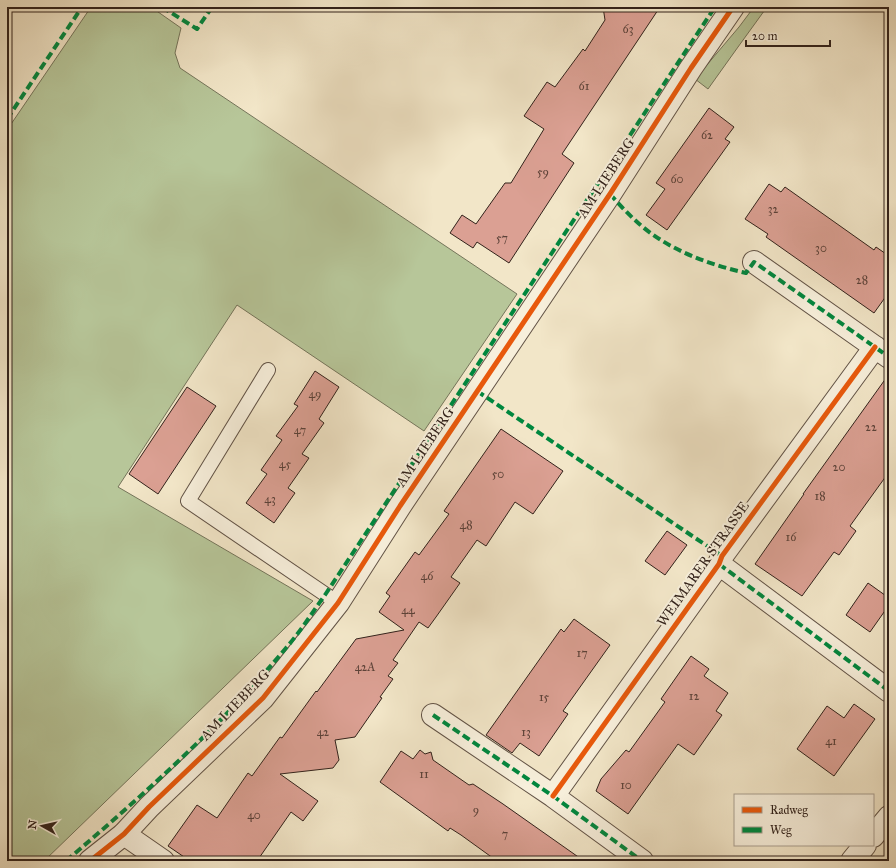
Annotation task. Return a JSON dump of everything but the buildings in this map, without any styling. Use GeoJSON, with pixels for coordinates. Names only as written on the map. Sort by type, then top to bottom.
{"type":"FeatureCollection","features":[{"type":"Feature","properties":{"kind":"street","name":"AM LIEBERG"},"geometry":{"type":"LineString","coordinates":[[90,861],[124,834],[149,807],[262,698],[338,603],[404,500],[610,194],[691,68],[734,7]]}},
{"type":"Feature","properties":{"kind":"street","name":"WEIMARER STRASSE"},"geometry":{"type":"LineString","coordinates":[[553,796],[719,564],[722,556],[882,352],[754,262]]}},
{"type":"Feature","properties":{"kind":"street","name":"WEIMARER STRASSE"},"geometry":{"type":"LineString","coordinates":[[719,564],[889,691]]}},
{"type":"Feature","properties":{"kind":"street"},"geometry":{"type":"LineString","coordinates":[[433,715],[553,796],[642,861]]}},
{"type":"Feature","properties":{"kind":"street"},"geometry":{"type":"LineString","coordinates":[[874,835],[889,817]]}},
{"type":"Feature","properties":{"kind":"street"},"geometry":{"type":"LineString","coordinates":[[124,834],[163,861]]}},
{"type":"Feature","properties":{"kind":"street"},"geometry":{"type":"LineString","coordinates":[[852,861],[864,846]]}},
{"type":"Feature","properties":{"kind":"lane"},"geometry":{"type":"LineString","coordinates":[[268,370],[188,501],[338,603]]}},
{"type":"Feature","properties":{"kind":"green space"},"geometry":{"type":"Polygon","coordinates":[[[91,7],[151,7],[181,28],[175,53],[180,68],[517,294],[424,431],[237,305],[118,487],[313,601],[44,861],[7,861],[7,130],[91,7]]]}},
{"type":"Feature","properties":{"kind":"green space"},"geometry":{"type":"Polygon","coordinates":[[[754,7],[767,7],[708,89],[695,79],[754,7]]]}},
{"type":"Feature","properties":{"kind":"marked path"},"geometry":{"type":"LineString","coordinates":[[7,119],[82,7]]}},
{"type":"Feature","properties":{"kind":"marked path"},"geometry":{"type":"LineString","coordinates":[[162,7],[197,29],[212,7]]}},
{"type":"Feature","properties":{"kind":"marked path"},"geometry":{"type":"LineString","coordinates":[[66,861],[124,811],[208,733],[261,677],[296,636],[325,595],[715,7]]}},
{"type":"Feature","properties":{"kind":"marked path"},"geometry":{"type":"LineString","coordinates":[[610,194],[636,221],[660,240],[702,260],[746,273],[754,262],[889,357]]}},
{"type":"Feature","properties":{"kind":"marked path"},"geometry":{"type":"LineString","coordinates":[[477,391],[722,556]]}},
{"type":"Feature","properties":{"kind":"marked path"},"geometry":{"type":"LineString","coordinates":[[719,564],[889,691]]}},
{"type":"Feature","properties":{"kind":"marked path"},"geometry":{"type":"LineString","coordinates":[[433,715],[553,796],[642,861]]}},
{"type":"Feature","properties":{"kind":"cycle path"},"geometry":{"type":"LineString","coordinates":[[90,861],[124,834],[149,807],[263,698],[338,603],[400,506],[610,194],[691,68],[733,7]]}},
{"type":"Feature","properties":{"kind":"cycle path"},"geometry":{"type":"LineString","coordinates":[[553,796],[719,564],[722,556],[875,347]]}}]}
